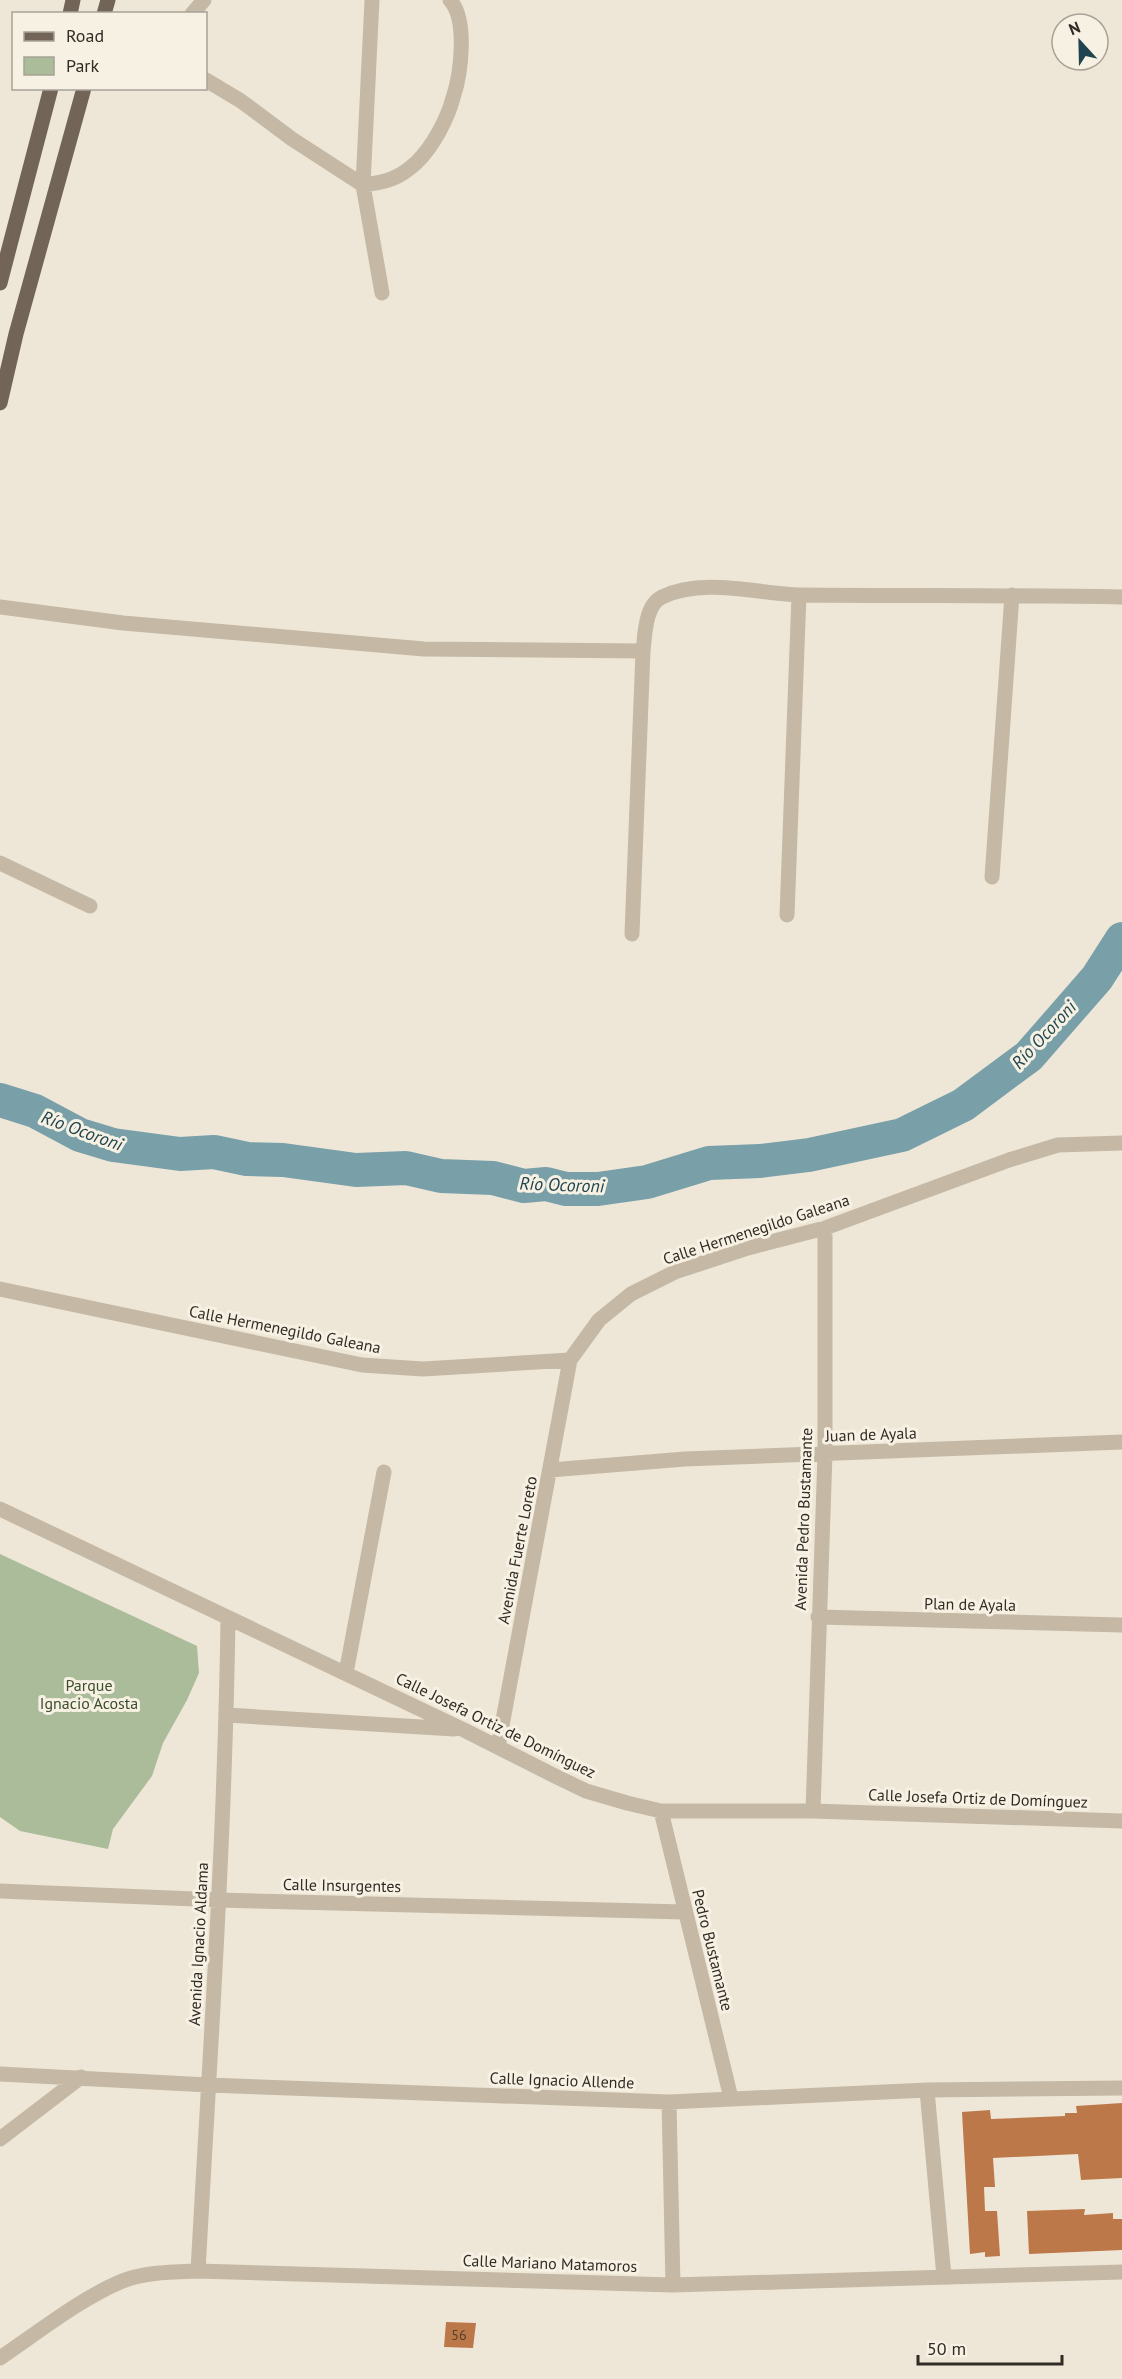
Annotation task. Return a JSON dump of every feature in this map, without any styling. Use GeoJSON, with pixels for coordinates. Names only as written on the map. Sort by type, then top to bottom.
{"type":"FeatureCollection","features":[{"type":"Feature","properties":{"kind":"main road"},"geometry":{"type":"LineString","coordinates":[[0,282],[50,90]]}},
{"type":"Feature","properties":{"kind":"main road"},"geometry":{"type":"LineString","coordinates":[[0,403],[16,334],[83,90]]}},
{"type":"Feature","properties":{"kind":"street"},"geometry":{"type":"LineString","coordinates":[[194,12],[204,0]]}},
{"type":"Feature","properties":{"kind":"street"},"geometry":{"type":"LineString","coordinates":[[372,0],[363,185],[382,293]]}},
{"type":"Feature","properties":{"kind":"street"},"geometry":{"type":"LineString","coordinates":[[207,81],[241,101],[292,139],[363,185],[391,181],[417,162],[434,141],[453,99],[461,51],[461,27],[454,4],[450,0]]}},
{"type":"Feature","properties":{"kind":"street"},"geometry":{"type":"LineString","coordinates":[[632,934],[643,651],[648,616],[659,598],[678,591],[699,588],[727,588],[799,595],[1122,597]]}},
{"type":"Feature","properties":{"kind":"street"},"geometry":{"type":"LineString","coordinates":[[787,915],[799,595]]}},
{"type":"Feature","properties":{"kind":"street"},"geometry":{"type":"LineString","coordinates":[[992,878],[1012,595]]}},
{"type":"Feature","properties":{"kind":"street"},"geometry":{"type":"LineString","coordinates":[[0,607],[123,623],[424,649],[643,651]]}},
{"type":"Feature","properties":{"kind":"street"},"geometry":{"type":"LineString","coordinates":[[0,863],[90,906]]}},
{"type":"Feature","properties":{"kind":"street","name":"Calle Hermenegildo Galeana"},"geometry":{"type":"LineString","coordinates":[[0,1289],[362,1365],[423,1369],[570,1360],[599,1320],[631,1294],[675,1272],[748,1248],[825,1228],[1010,1160],[1058,1145],[1122,1143]]}},
{"type":"Feature","properties":{"kind":"street","name":"Avenida Pedro Bustamante"},"geometry":{"type":"LineString","coordinates":[[813,1811],[825,1454],[825,1228]]}},
{"type":"Feature","properties":{"kind":"street","name":"Avenida Fuerte Loreto"},"geometry":{"type":"LineString","coordinates":[[498,1747],[570,1360]]}},
{"type":"Feature","properties":{"kind":"street","name":"Juan de Ayala"},"geometry":{"type":"LineString","coordinates":[[550,1470],[685,1459],[1122,1442]]}},
{"type":"Feature","properties":{"kind":"street"},"geometry":{"type":"LineString","coordinates":[[346,1673],[384,1472]]}},
{"type":"Feature","properties":{"kind":"street","name":"Calle Josefa Ortiz de Domínguez"},"geometry":{"type":"LineString","coordinates":[[0,1509],[346,1673],[586,1791],[661,1810],[813,1811],[1122,1821]]}},
{"type":"Feature","properties":{"kind":"street","name":"Plan de Ayala"},"geometry":{"type":"LineString","coordinates":[[818,1617],[1122,1625]]}},
{"type":"Feature","properties":{"kind":"street","name":"Avenida Ignacio Aldama"},"geometry":{"type":"LineString","coordinates":[[198,2271],[219,1900],[227,1715],[228,1618]]}},
{"type":"Feature","properties":{"kind":"street"},"geometry":{"type":"LineString","coordinates":[[227,1715],[464,1730]]}},
{"type":"Feature","properties":{"kind":"street","name":"Pedro Bustamante"},"geometry":{"type":"LineString","coordinates":[[661,1810],[731,2098]]}},
{"type":"Feature","properties":{"kind":"street","name":"Calle Insurgentes"},"geometry":{"type":"LineString","coordinates":[[0,1891],[219,1900],[684,1912]]}},
{"type":"Feature","properties":{"kind":"street","name":"Calle Ignacio Allende"},"geometry":{"type":"LineString","coordinates":[[0,2074],[208,2085],[669,2102],[927,2090],[1122,2088]]}},
{"type":"Feature","properties":{"kind":"street"},"geometry":{"type":"LineString","coordinates":[[0,2139],[81,2077]]}},
{"type":"Feature","properties":{"kind":"street"},"geometry":{"type":"LineString","coordinates":[[927,2090],[944,2277]]}},
{"type":"Feature","properties":{"kind":"street"},"geometry":{"type":"LineString","coordinates":[[669,2102],[673,2285]]}},
{"type":"Feature","properties":{"kind":"street","name":"Calle Mariano Matamoros"},"geometry":{"type":"LineString","coordinates":[[0,2358],[95,2295],[122,2281],[153,2274],[198,2271],[673,2285],[1122,2272]]}},
{"type":"Feature","properties":{"kind":"green space","name":"Parque Ignacio Acosta"},"geometry":{"type":"Polygon","coordinates":[[[0,1554],[197,1646],[199,1673],[163,1743],[152,1776],[113,1829],[108,1849],[20,1831],[0,1817],[0,1554]]]}},
{"type":"Feature","properties":{"kind":"building"},"geometry":{"type":"Polygon","coordinates":[[[1122,2103],[1122,2178],[1081,2180],[1078,2154],[993,2158],[995,2187],[984,2187],[985,2211],[997,2211],[1000,2256],[985,2257],[985,2252],[970,2254],[962,2112],[990,2110],[991,2119],[1065,2116],[1065,2113],[1077,2113],[1076,2106],[1122,2103]]]}},
{"type":"Feature","properties":{"kind":"building"},"geometry":{"type":"Polygon","coordinates":[[[1085,2209],[1084,2215],[1113,2213],[1113,2219],[1122,2219],[1122,2250],[1029,2254],[1027,2211],[1085,2209]]]}},
{"type":"Feature","properties":{"kind":"building"},"geometry":{"type":"Polygon","coordinates":[[[446,2322],[476,2323],[473,2348],[444,2347],[446,2322]]]}},
{"type":"Feature","properties":{"kind":"waterway","name":"Río Ocoroni"},"geometry":{"type":"LineString","coordinates":[[0,1100],[35,1111],[80,1135],[113,1145],[180,1154],[214,1152],[247,1159],[283,1160],[356,1170],[406,1168],[441,1176],[493,1178],[524,1186],[546,1184],[566,1189],[598,1189],[647,1182],[709,1163],[760,1161],[809,1155],[902,1135],[963,1105],[1029,1056],[1097,978],[1122,939]]}}]}
